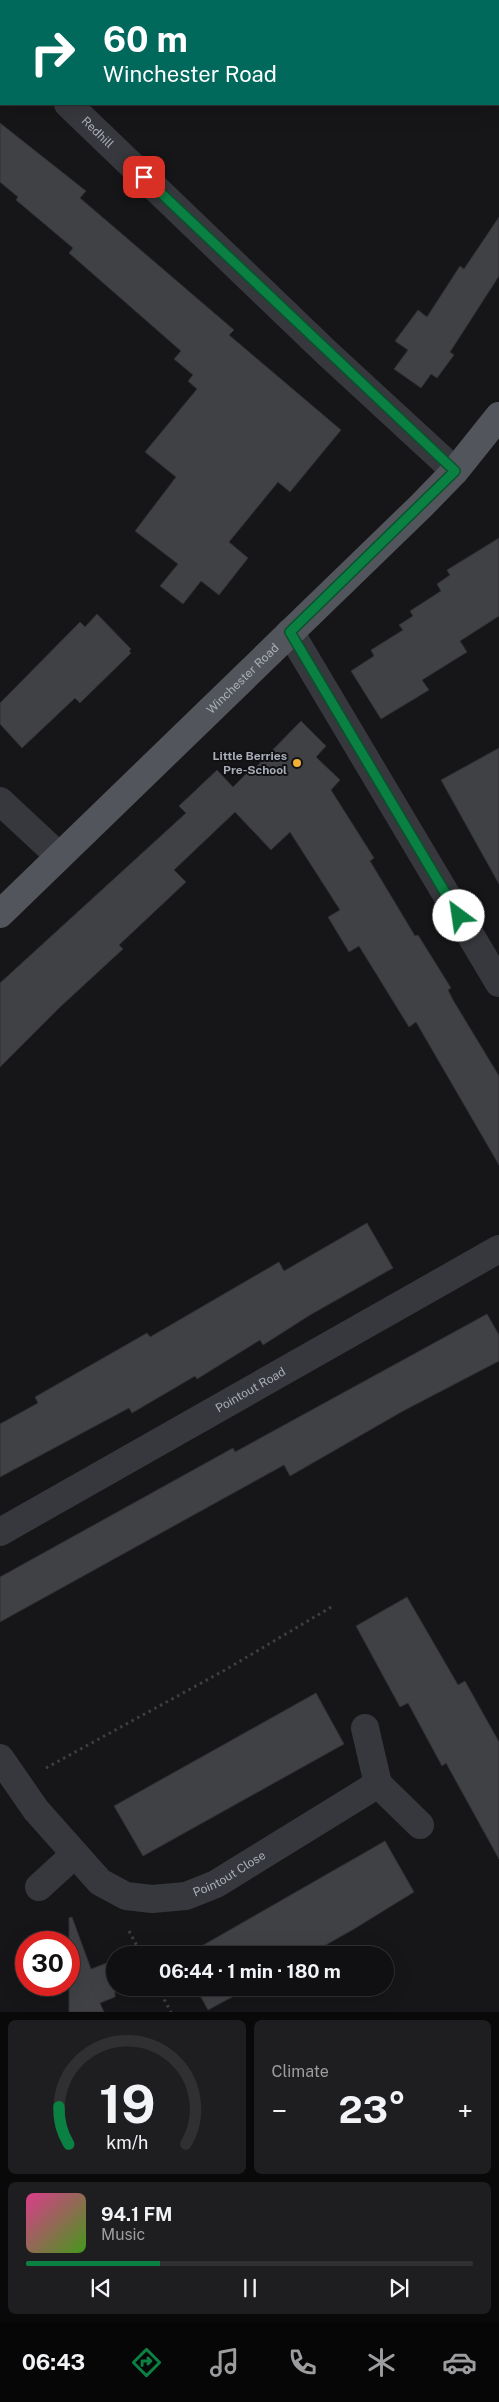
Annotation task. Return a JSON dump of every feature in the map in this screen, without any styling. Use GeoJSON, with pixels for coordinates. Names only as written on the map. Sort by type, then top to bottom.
{"type":"FeatureCollection","features":[{"type":"Feature","properties":{"kind":"main road","name":"Winchester Road"},"geometry":{"type":"LineString","coordinates":[[0,914],[455,471],[499,416]]}},
{"type":"Feature","properties":{"kind":"street","name":"Redhill"},"geometry":{"type":"LineString","coordinates":[[69,105],[327,353],[455,471]]}},
{"type":"Feature","properties":{"kind":"street"},"geometry":{"type":"LineString","coordinates":[[290,632],[499,983]]}},
{"type":"Feature","properties":{"kind":"street"},"geometry":{"type":"LineString","coordinates":[[0,801],[58,856]]}},
{"type":"Feature","properties":{"kind":"street","name":"Pointout Road"},"geometry":{"type":"LineString","coordinates":[[0,1532],[499,1249]]}},
{"type":"Feature","properties":{"kind":"street"},"geometry":{"type":"LineString","coordinates":[[365,1728],[378,1784],[420,1825]]}},
{"type":"Feature","properties":{"kind":"street","name":"Pointout Close"},"geometry":{"type":"LineString","coordinates":[[0,1758],[36,1810],[74,1856],[100,1882],[126,1896],[152,1899],[186,1896],[216,1884],[378,1784]]}},
{"type":"Feature","properties":{"kind":"street"},"geometry":{"type":"LineString","coordinates":[[39,1888],[74,1856]]}},
{"type":"Feature","properties":{"kind":"path"},"geometry":{"type":"LineString","coordinates":[[16,1781],[54,1764],[225,1670],[333,1606]]}},
{"type":"Feature","properties":{"kind":"path"},"geometry":{"type":"LineString","coordinates":[[162,1996],[171,2012]]}},
{"type":"Feature","properties":{"kind":"building"},"geometry":{"type":"Polygon","coordinates":[[[0,123],[86,191],[80,198],[234,330],[229,335],[341,430],[290,492],[278,482],[229,542],[248,558],[219,595],[201,581],[183,604],[160,586],[178,564],[135,531],[176,477],[145,452],[197,389],[188,381],[193,375],[174,359],[181,351],[69,253],[73,248],[16,200],[18,197],[0,182],[0,123]]]}},
{"type":"Feature","properties":{"kind":"building"},"geometry":{"type":"Polygon","coordinates":[[[499,217],[499,276],[450,352],[454,355],[437,378],[431,374],[421,388],[394,369],[408,350],[395,341],[418,310],[427,317],[460,266],[464,269],[499,217]]]}},
{"type":"Feature","properties":{"kind":"building"},"geometry":{"type":"Polygon","coordinates":[[[499,538],[499,616],[460,641],[467,652],[422,680],[429,690],[381,719],[351,671],[374,656],[371,650],[403,630],[399,625],[413,616],[410,611],[441,591],[437,584],[450,575],[447,570],[499,538]]]}},
{"type":"Feature","properties":{"kind":"building"},"geometry":{"type":"Polygon","coordinates":[[[97,614],[131,649],[129,651],[131,653],[80,703],[75,698],[22,748],[0,724],[0,703],[80,622],[85,627],[97,614]]]}},
{"type":"Feature","properties":{"kind":"building"},"geometry":{"type":"Polygon","coordinates":[[[301,721],[326,746],[316,757],[340,780],[331,790],[374,858],[370,861],[415,936],[418,935],[451,988],[448,990],[453,1000],[499,1076],[499,1165],[416,1022],[409,1027],[359,946],[349,952],[328,917],[340,910],[290,832],[271,850],[235,812],[174,870],[186,882],[119,945],[123,949],[59,1008],[0,1067],[0,983],[186,813],[179,806],[217,770],[233,787],[249,771],[251,772],[301,721]]]}},
{"type":"Feature","properties":{"kind":"building"},"geometry":{"type":"Polygon","coordinates":[[[499,748],[499,884],[441,780],[499,748]]]}},
{"type":"Feature","properties":{"kind":"building"},"geometry":{"type":"Polygon","coordinates":[[[367,1223],[393,1268],[310,1315],[263,1345],[260,1340],[197,1379],[195,1376],[132,1413],[129,1408],[0,1477],[0,1424],[38,1403],[35,1397],[147,1333],[150,1337],[279,1262],[284,1271],[367,1223]]]}},
{"type":"Feature","properties":{"kind":"building"},"geometry":{"type":"Polygon","coordinates":[[[487,1314],[499,1335],[499,1361],[403,1411],[290,1476],[284,1465],[0,1622],[0,1577],[233,1448],[235,1452],[487,1314]]]}},
{"type":"Feature","properties":{"kind":"building"},"geometry":{"type":"Polygon","coordinates":[[[407,1597],[458,1685],[465,1681],[499,1742],[499,1859],[446,1763],[442,1766],[408,1703],[400,1707],[356,1626],[407,1597]]]}},
{"type":"Feature","properties":{"kind":"building"},"geometry":{"type":"Polygon","coordinates":[[[316,1693],[344,1744],[143,1856],[114,1806],[316,1693]]]}},
{"type":"Feature","properties":{"kind":"building"},"geometry":{"type":"Polygon","coordinates":[[[385,1841],[414,1892],[324,1946],[202,1946],[385,1841]]]}},
{"type":"Feature","properties":{"kind":"building"},"geometry":{"type":"Polygon","coordinates":[[[72,1917],[77,1931],[69,1931],[69,1918],[72,1917]]]}},
{"type":"Feature","properties":{"kind":"building"},"geometry":{"type":"Polygon","coordinates":[[[80,1939],[91,1969],[106,1963],[106,1996],[115,1997],[100,2003],[104,2012],[69,2012],[69,1996],[80,1996],[80,1939]]]}},
{"type":"Feature","properties":{"kind":"building"},"geometry":{"type":"Polygon","coordinates":[[[200,1996],[234,1996],[208,2010],[200,1996]]]}},
{"type":"Feature","properties":{"kind":"place","name":"Little Berries Pre-School"},"geometry":{"type":"Point","coordinates":[297,763]}},
{"type":"Feature","properties":{"kind":"route"},"geometry":{"type":"LineString","coordinates":[[144,177],[327,353],[455,471],[290,632],[459,916]]}}]}
